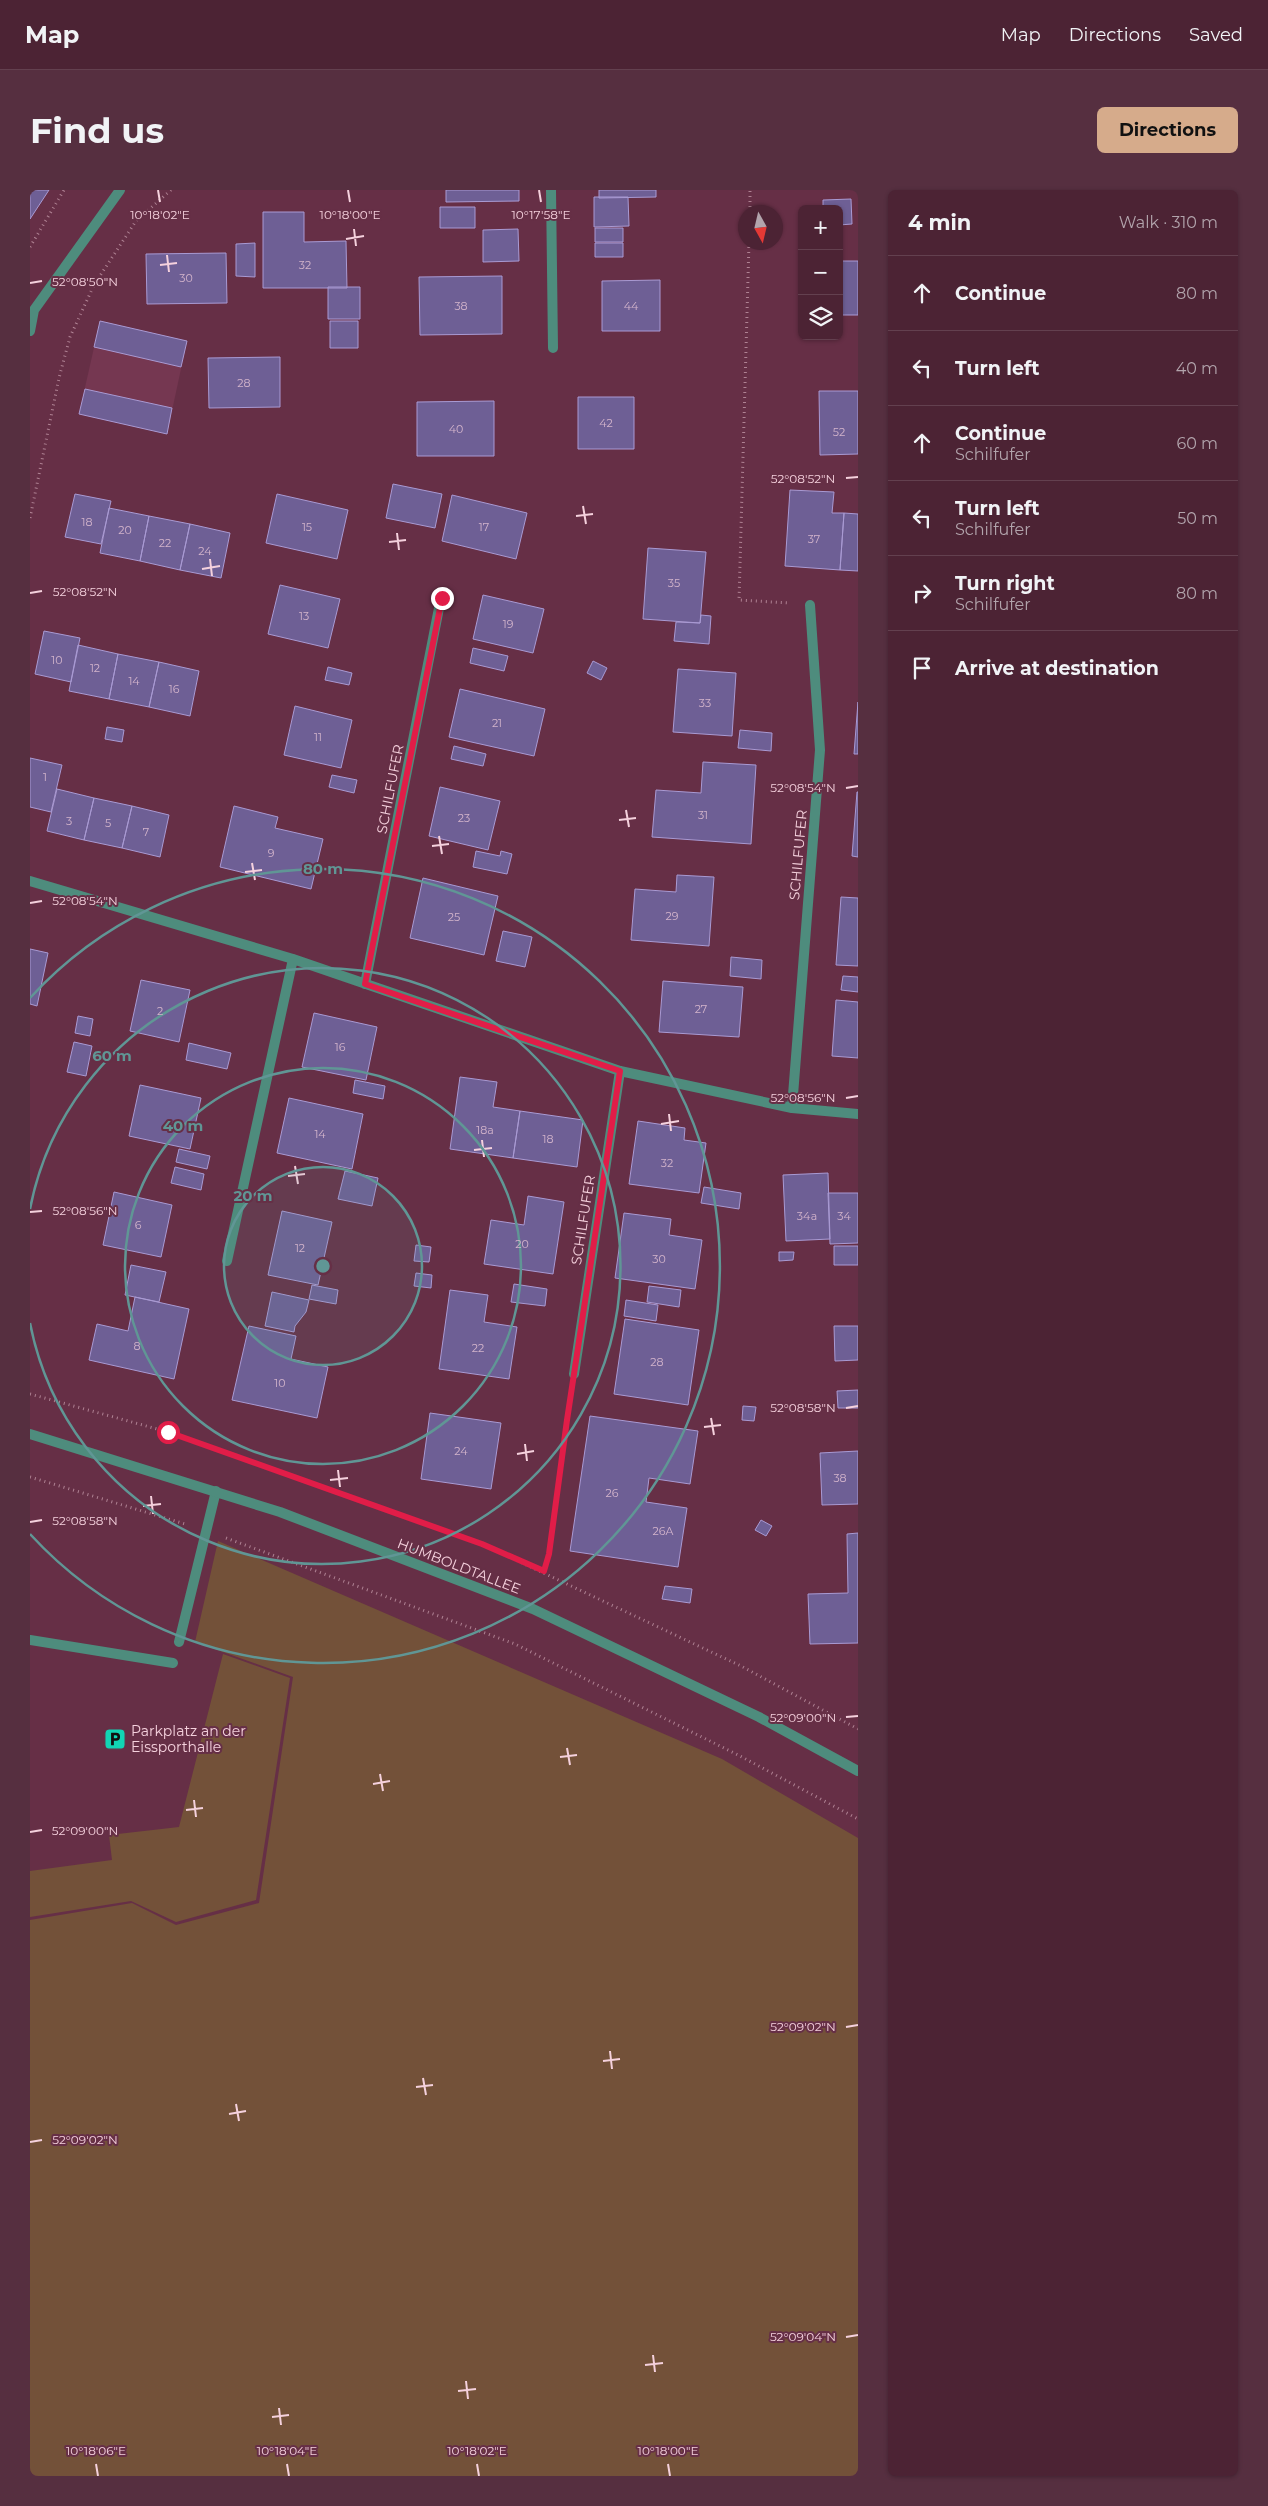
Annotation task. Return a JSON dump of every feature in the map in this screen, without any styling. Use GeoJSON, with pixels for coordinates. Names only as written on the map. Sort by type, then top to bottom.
{"type":"FeatureCollection","features":[{"type":"Feature","properties":{"kind":"street"},"geometry":{"type":"LineString","coordinates":[[30,331],[34,310],[120,190]]}},
{"type":"Feature","properties":{"kind":"street"},"geometry":{"type":"LineString","coordinates":[[552,190],[553,348]]}},
{"type":"Feature","properties":{"kind":"street","name":"SCHILFUFER"},"geometry":{"type":"LineString","coordinates":[[365,984],[442,598]]}},
{"type":"Feature","properties":{"kind":"street","name":"SCHILFUFER"},"geometry":{"type":"LineString","coordinates":[[792,1108],[820,750],[810,605]]}},
{"type":"Feature","properties":{"kind":"street"},"geometry":{"type":"LineString","coordinates":[[30,881],[293,959],[620,1071],[792,1108],[858,1114]]}},
{"type":"Feature","properties":{"kind":"street"},"geometry":{"type":"LineString","coordinates":[[227,1261],[293,959]]}},
{"type":"Feature","properties":{"kind":"street","name":"SCHILFUFER"},"geometry":{"type":"LineString","coordinates":[[574,1374],[620,1071]]}},
{"type":"Feature","properties":{"kind":"street","name":"HUMBOLDTALLEE"},"geometry":{"type":"LineString","coordinates":[[30,1434],[280,1512],[533,1609],[759,1717],[858,1771]]}},
{"type":"Feature","properties":{"kind":"street"},"geometry":{"type":"LineString","coordinates":[[179,1642],[216,1491]]}},
{"type":"Feature","properties":{"kind":"street"},"geometry":{"type":"LineString","coordinates":[[30,1640],[173,1663]]}},
{"type":"Feature","properties":{"kind":"path"},"geometry":{"type":"LineString","coordinates":[[30,247],[64,190]]}},
{"type":"Feature","properties":{"kind":"path"},"geometry":{"type":"LineString","coordinates":[[30,518],[59,378],[70,337],[94,285],[136,221],[171,190]]}},
{"type":"Feature","properties":{"kind":"path"},"geometry":{"type":"LineString","coordinates":[[750,190],[750,205]]}},
{"type":"Feature","properties":{"kind":"path"},"geometry":{"type":"LineString","coordinates":[[749,250],[739,600],[810,605]]}},
{"type":"Feature","properties":{"kind":"path"},"geometry":{"type":"LineString","coordinates":[[544,1571],[549,1554],[574,1374]]}},
{"type":"Feature","properties":{"kind":"path"},"geometry":{"type":"LineString","coordinates":[[30,1394],[168,1432],[482,1544],[544,1571],[741,1666],[858,1729]]}},
{"type":"Feature","properties":{"kind":"path"},"geometry":{"type":"LineString","coordinates":[[30,1477],[206,1531],[515,1644],[740,1756],[858,1820]]}},
{"type":"Feature","properties":{"kind":"shaded area"},"geometry":{"type":"Polygon","coordinates":[[[100,321],[187,341],[167,434],[79,414],[100,321]]]}},
{"type":"Feature","properties":{"kind":"shaded area"},"geometry":{"type":"Polygon","coordinates":[[[218,1541],[722,1759],[858,1838],[858,2476],[30,2476],[30,1920],[132,1903],[176,1925],[259,1903],[293,1677],[195,1642],[218,1541]]]}},
{"type":"Feature","properties":{"kind":"shaded area"},"geometry":{"type":"Polygon","coordinates":[[[223,1654],[290,1678],[256,1900],[176,1922],[131,1901],[30,1917],[30,1871],[112,1860],[109,1835],[179,1827],[223,1654]]]}},
{"type":"Feature","properties":{"kind":"building"},"geometry":{"type":"Polygon","coordinates":[[[30,190],[49,190],[30,219],[30,190]]]}},
{"type":"Feature","properties":{"kind":"building"},"geometry":{"type":"Polygon","coordinates":[[[446,190],[519,190],[519,201],[446,202],[446,190]]]}},
{"type":"Feature","properties":{"kind":"building"},"geometry":{"type":"Polygon","coordinates":[[[599,190],[656,190],[656,197],[599,198],[599,190]]]}},
{"type":"Feature","properties":{"kind":"building"},"geometry":{"type":"Polygon","coordinates":[[[594,197],[628,197],[629,226],[594,227],[594,197]]]}},
{"type":"Feature","properties":{"kind":"building"},"geometry":{"type":"Polygon","coordinates":[[[851,199],[852,224],[843,225],[843,205],[823,205],[823,200],[851,199]]]}},
{"type":"Feature","properties":{"kind":"building"},"geometry":{"type":"Polygon","coordinates":[[[440,207],[475,207],[475,228],[440,228],[440,207]]]}},
{"type":"Feature","properties":{"kind":"building"},"geometry":{"type":"Polygon","coordinates":[[[263,212],[304,212],[304,242],[346,241],[347,288],[263,288],[263,212]]]}},
{"type":"Feature","properties":{"kind":"building"},"geometry":{"type":"Polygon","coordinates":[[[595,228],[623,228],[623,242],[595,242],[595,228]]]}},
{"type":"Feature","properties":{"kind":"building"},"geometry":{"type":"Polygon","coordinates":[[[518,229],[519,261],[483,262],[483,230],[518,229]]]}},
{"type":"Feature","properties":{"kind":"building"},"geometry":{"type":"Polygon","coordinates":[[[255,243],[255,277],[236,276],[236,244],[255,243]]]}},
{"type":"Feature","properties":{"kind":"building"},"geometry":{"type":"Polygon","coordinates":[[[595,243],[623,243],[623,257],[595,257],[595,243]]]}},
{"type":"Feature","properties":{"kind":"building"},"geometry":{"type":"Polygon","coordinates":[[[226,253],[227,303],[147,304],[146,254],[226,253]]]}},
{"type":"Feature","properties":{"kind":"building"},"geometry":{"type":"Polygon","coordinates":[[[843,261],[858,261],[858,315],[843,315],[843,261]]]}},
{"type":"Feature","properties":{"kind":"building"},"geometry":{"type":"Polygon","coordinates":[[[502,276],[502,334],[420,335],[419,277],[502,276]]]}},
{"type":"Feature","properties":{"kind":"building"},"geometry":{"type":"Polygon","coordinates":[[[660,280],[660,331],[602,331],[602,281],[660,280]]]}},
{"type":"Feature","properties":{"kind":"building"},"geometry":{"type":"Polygon","coordinates":[[[328,287],[360,287],[360,319],[328,319],[328,287]]]}},
{"type":"Feature","properties":{"kind":"building"},"geometry":{"type":"Polygon","coordinates":[[[100,321],[187,341],[181,367],[94,347],[100,321]]]}},
{"type":"Feature","properties":{"kind":"building"},"geometry":{"type":"Polygon","coordinates":[[[330,321],[358,321],[358,348],[330,348],[330,321]]]}},
{"type":"Feature","properties":{"kind":"building"},"geometry":{"type":"Polygon","coordinates":[[[280,357],[280,407],[209,408],[208,358],[280,357]]]}},
{"type":"Feature","properties":{"kind":"building"},"geometry":{"type":"Polygon","coordinates":[[[85,389],[172,408],[167,434],[79,414],[85,389]]]}},
{"type":"Feature","properties":{"kind":"building"},"geometry":{"type":"Polygon","coordinates":[[[819,391],[858,391],[858,454],[820,455],[819,391]]]}},
{"type":"Feature","properties":{"kind":"building"},"geometry":{"type":"Polygon","coordinates":[[[578,397],[634,397],[634,449],[578,449],[578,397]]]}},
{"type":"Feature","properties":{"kind":"building"},"geometry":{"type":"Polygon","coordinates":[[[494,401],[494,456],[417,456],[417,402],[494,401]]]}},
{"type":"Feature","properties":{"kind":"building"},"geometry":{"type":"Polygon","coordinates":[[[393,484],[442,494],[435,528],[386,518],[393,484]]]}},
{"type":"Feature","properties":{"kind":"building"},"geometry":{"type":"Polygon","coordinates":[[[790,490],[834,492],[832,513],[844,513],[840,570],[785,566],[790,490]]]}},
{"type":"Feature","properties":{"kind":"building"},"geometry":{"type":"Polygon","coordinates":[[[75,494],[111,501],[101,544],[65,537],[75,494]]]}},
{"type":"Feature","properties":{"kind":"building"},"geometry":{"type":"Polygon","coordinates":[[[277,494],[348,510],[337,559],[266,543],[277,494]]]}},
{"type":"Feature","properties":{"kind":"building"},"geometry":{"type":"Polygon","coordinates":[[[452,495],[527,513],[516,559],[442,541],[452,495]]]}},
{"type":"Feature","properties":{"kind":"building"},"geometry":{"type":"Polygon","coordinates":[[[109,508],[149,516],[140,561],[100,553],[109,508]]]}},
{"type":"Feature","properties":{"kind":"building"},"geometry":{"type":"Polygon","coordinates":[[[844,513],[858,514],[858,571],[840,570],[844,513]]]}},
{"type":"Feature","properties":{"kind":"building"},"geometry":{"type":"Polygon","coordinates":[[[149,516],[190,524],[180,570],[140,561],[149,516]]]}},
{"type":"Feature","properties":{"kind":"building"},"geometry":{"type":"Polygon","coordinates":[[[190,524],[230,533],[221,578],[180,570],[190,524]]]}},
{"type":"Feature","properties":{"kind":"building"},"geometry":{"type":"Polygon","coordinates":[[[648,548],[706,552],[700,623],[643,619],[648,548]]]}},
{"type":"Feature","properties":{"kind":"building"},"geometry":{"type":"Polygon","coordinates":[[[280,585],[340,599],[328,648],[268,634],[280,585]]]}},
{"type":"Feature","properties":{"kind":"building"},"geometry":{"type":"Polygon","coordinates":[[[483,595],[544,609],[533,653],[473,639],[483,595]]]}},
{"type":"Feature","properties":{"kind":"building"},"geometry":{"type":"Polygon","coordinates":[[[701,615],[711,616],[709,644],[674,641],[676,622],[700,623],[701,615]]]}},
{"type":"Feature","properties":{"kind":"building"},"geometry":{"type":"Polygon","coordinates":[[[44,631],[80,638],[71,682],[35,674],[44,631]]]}},
{"type":"Feature","properties":{"kind":"building"},"geometry":{"type":"Polygon","coordinates":[[[78,645],[118,654],[109,699],[69,691],[78,645]]]}},
{"type":"Feature","properties":{"kind":"building"},"geometry":{"type":"Polygon","coordinates":[[[473,648],[508,656],[504,671],[470,663],[473,648]]]}},
{"type":"Feature","properties":{"kind":"building"},"geometry":{"type":"Polygon","coordinates":[[[118,654],[159,662],[149,707],[109,699],[118,654]]]}},
{"type":"Feature","properties":{"kind":"building"},"geometry":{"type":"Polygon","coordinates":[[[593,661],[607,668],[601,680],[587,673],[593,661]]]}},
{"type":"Feature","properties":{"kind":"building"},"geometry":{"type":"Polygon","coordinates":[[[159,662],[199,671],[190,716],[149,707],[159,662]]]}},
{"type":"Feature","properties":{"kind":"building"},"geometry":{"type":"Polygon","coordinates":[[[328,667],[352,673],[349,685],[325,680],[328,667]]]}},
{"type":"Feature","properties":{"kind":"building"},"geometry":{"type":"Polygon","coordinates":[[[678,669],[736,673],[732,736],[673,732],[678,669]]]}},
{"type":"Feature","properties":{"kind":"building"},"geometry":{"type":"Polygon","coordinates":[[[460,689],[545,709],[534,756],[449,737],[460,689]]]}},
{"type":"Feature","properties":{"kind":"building"},"geometry":{"type":"Polygon","coordinates":[[[858,702],[858,754],[854,754],[858,702]]]}},
{"type":"Feature","properties":{"kind":"building"},"geometry":{"type":"Polygon","coordinates":[[[295,706],[352,720],[341,768],[284,755],[295,706]]]}},
{"type":"Feature","properties":{"kind":"building"},"geometry":{"type":"Polygon","coordinates":[[[107,727],[124,730],[122,742],[105,739],[107,727]]]}},
{"type":"Feature","properties":{"kind":"building"},"geometry":{"type":"Polygon","coordinates":[[[740,730],[772,733],[771,751],[738,748],[740,730]]]}},
{"type":"Feature","properties":{"kind":"building"},"geometry":{"type":"Polygon","coordinates":[[[454,746],[486,754],[483,766],[451,759],[454,746]]]}},
{"type":"Feature","properties":{"kind":"building"},"geometry":{"type":"Polygon","coordinates":[[[30,758],[62,765],[51,812],[30,807],[30,758]]]}},
{"type":"Feature","properties":{"kind":"building"},"geometry":{"type":"Polygon","coordinates":[[[703,762],[756,765],[751,844],[652,837],[656,790],[701,793],[703,762]]]}},
{"type":"Feature","properties":{"kind":"building"},"geometry":{"type":"Polygon","coordinates":[[[332,775],[357,780],[354,793],[329,787],[332,775]]]}},
{"type":"Feature","properties":{"kind":"building"},"geometry":{"type":"Polygon","coordinates":[[[440,787],[500,801],[488,850],[429,836],[440,787]]]}},
{"type":"Feature","properties":{"kind":"building"},"geometry":{"type":"Polygon","coordinates":[[[57,789],[94,798],[84,840],[47,831],[57,789]]]}},
{"type":"Feature","properties":{"kind":"building"},"geometry":{"type":"Polygon","coordinates":[[[858,792],[858,857],[852,856],[858,792]]]}},
{"type":"Feature","properties":{"kind":"building"},"geometry":{"type":"Polygon","coordinates":[[[94,798],[132,806],[122,848],[84,840],[94,798]]]}},
{"type":"Feature","properties":{"kind":"building"},"geometry":{"type":"Polygon","coordinates":[[[132,806],[169,815],[160,857],[122,848],[132,806]]]}},
{"type":"Feature","properties":{"kind":"building"},"geometry":{"type":"Polygon","coordinates":[[[234,806],[278,817],[275,828],[323,839],[311,889],[220,867],[234,806]]]}},
{"type":"Feature","properties":{"kind":"building"},"geometry":{"type":"Polygon","coordinates":[[[476,851],[500,856],[501,851],[512,854],[507,874],[473,867],[476,851]]]}},
{"type":"Feature","properties":{"kind":"building"},"geometry":{"type":"Polygon","coordinates":[[[677,875],[714,877],[709,946],[631,940],[635,889],[676,892],[677,875]]]}},
{"type":"Feature","properties":{"kind":"building"},"geometry":{"type":"Polygon","coordinates":[[[423,878],[498,896],[484,955],[410,938],[423,878]]]}},
{"type":"Feature","properties":{"kind":"building"},"geometry":{"type":"Polygon","coordinates":[[[841,897],[858,898],[858,966],[836,965],[841,897]]]}},
{"type":"Feature","properties":{"kind":"building"},"geometry":{"type":"Polygon","coordinates":[[[503,931],[532,937],[525,967],[496,961],[503,931]]]}},
{"type":"Feature","properties":{"kind":"building"},"geometry":{"type":"Polygon","coordinates":[[[30,949],[48,953],[37,1006],[30,1004],[30,949]]]}},
{"type":"Feature","properties":{"kind":"building"},"geometry":{"type":"Polygon","coordinates":[[[731,957],[762,960],[761,979],[730,976],[731,957]]]}},
{"type":"Feature","properties":{"kind":"building"},"geometry":{"type":"Polygon","coordinates":[[[843,976],[858,977],[858,992],[841,990],[843,976]]]}},
{"type":"Feature","properties":{"kind":"building"},"geometry":{"type":"Polygon","coordinates":[[[141,980],[190,990],[179,1042],[130,1031],[141,980]]]}},
{"type":"Feature","properties":{"kind":"building"},"geometry":{"type":"Polygon","coordinates":[[[663,981],[743,987],[739,1037],[659,1032],[663,981]]]}},
{"type":"Feature","properties":{"kind":"building"},"geometry":{"type":"Polygon","coordinates":[[[836,1000],[858,1002],[858,1058],[832,1056],[836,1000]]]}},
{"type":"Feature","properties":{"kind":"building"},"geometry":{"type":"Polygon","coordinates":[[[314,1013],[377,1027],[366,1080],[302,1067],[314,1013]]]}},
{"type":"Feature","properties":{"kind":"building"},"geometry":{"type":"Polygon","coordinates":[[[78,1016],[93,1019],[90,1036],[75,1033],[78,1016]]]}},
{"type":"Feature","properties":{"kind":"building"},"geometry":{"type":"Polygon","coordinates":[[[74,1042],[92,1046],[86,1076],[67,1072],[74,1042]]]}},
{"type":"Feature","properties":{"kind":"building"},"geometry":{"type":"Polygon","coordinates":[[[189,1043],[231,1053],[227,1069],[186,1060],[189,1043]]]}},
{"type":"Feature","properties":{"kind":"building"},"geometry":{"type":"Polygon","coordinates":[[[460,1077],[497,1082],[493,1107],[520,1111],[513,1158],[450,1149],[460,1077]]]}},
{"type":"Feature","properties":{"kind":"building"},"geometry":{"type":"Polygon","coordinates":[[[355,1080],[385,1086],[383,1099],[353,1093],[355,1080]]]}},
{"type":"Feature","properties":{"kind":"building"},"geometry":{"type":"Polygon","coordinates":[[[140,1085],[201,1098],[190,1149],[129,1136],[140,1085]]]}},
{"type":"Feature","properties":{"kind":"building"},"geometry":{"type":"Polygon","coordinates":[[[289,1098],[363,1114],[352,1169],[277,1153],[289,1098]]]}},
{"type":"Feature","properties":{"kind":"building"},"geometry":{"type":"Polygon","coordinates":[[[520,1111],[583,1120],[577,1167],[513,1158],[520,1111]]]}},
{"type":"Feature","properties":{"kind":"building"},"geometry":{"type":"Polygon","coordinates":[[[638,1121],[685,1128],[684,1140],[706,1143],[699,1193],[629,1184],[638,1121]]]}},
{"type":"Feature","properties":{"kind":"building"},"geometry":{"type":"Polygon","coordinates":[[[179,1149],[210,1156],[207,1169],[176,1162],[179,1149]]]}},
{"type":"Feature","properties":{"kind":"building"},"geometry":{"type":"Polygon","coordinates":[[[175,1167],[204,1174],[201,1190],[171,1183],[175,1167]]]}},
{"type":"Feature","properties":{"kind":"building"},"geometry":{"type":"Polygon","coordinates":[[[345,1171],[378,1178],[372,1206],[338,1199],[345,1171]]]}},
{"type":"Feature","properties":{"kind":"building"},"geometry":{"type":"Polygon","coordinates":[[[828,1173],[830,1239],[786,1241],[783,1175],[828,1173]]]}},
{"type":"Feature","properties":{"kind":"building"},"geometry":{"type":"Polygon","coordinates":[[[704,1187],[741,1193],[739,1209],[701,1203],[704,1187]]]}},
{"type":"Feature","properties":{"kind":"building"},"geometry":{"type":"Polygon","coordinates":[[[114,1192],[172,1205],[161,1257],[103,1245],[114,1192]]]}},
{"type":"Feature","properties":{"kind":"building"},"geometry":{"type":"Polygon","coordinates":[[[828,1193],[858,1193],[858,1243],[830,1244],[828,1193]]]}},
{"type":"Feature","properties":{"kind":"building"},"geometry":{"type":"Polygon","coordinates":[[[528,1196],[564,1202],[553,1274],[484,1264],[491,1220],[524,1225],[528,1196]]]}},
{"type":"Feature","properties":{"kind":"building"},"geometry":{"type":"Polygon","coordinates":[[[282,1211],[332,1222],[318,1285],[268,1275],[282,1211]]]}},
{"type":"Feature","properties":{"kind":"building"},"geometry":{"type":"Polygon","coordinates":[[[624,1213],[671,1219],[669,1235],[702,1240],[695,1289],[615,1278],[624,1213]]]}},
{"type":"Feature","properties":{"kind":"building"},"geometry":{"type":"Polygon","coordinates":[[[416,1245],[431,1247],[429,1262],[414,1261],[416,1245]]]}},
{"type":"Feature","properties":{"kind":"building"},"geometry":{"type":"Polygon","coordinates":[[[834,1246],[858,1246],[858,1265],[834,1265],[834,1246]]]}},
{"type":"Feature","properties":{"kind":"building"},"geometry":{"type":"Polygon","coordinates":[[[779,1252],[794,1252],[793,1260],[779,1261],[779,1252]]]}},
{"type":"Feature","properties":{"kind":"building"},"geometry":{"type":"Polygon","coordinates":[[[131,1265],[166,1272],[159,1302],[125,1295],[131,1265]]]}},
{"type":"Feature","properties":{"kind":"building"},"geometry":{"type":"Polygon","coordinates":[[[416,1273],[432,1275],[431,1288],[414,1286],[416,1273]]]}},
{"type":"Feature","properties":{"kind":"building"},"geometry":{"type":"Polygon","coordinates":[[[514,1284],[547,1289],[545,1306],[511,1302],[514,1284]]]}},
{"type":"Feature","properties":{"kind":"building"},"geometry":{"type":"Polygon","coordinates":[[[312,1285],[338,1290],[336,1304],[309,1299],[312,1285]]]}},
{"type":"Feature","properties":{"kind":"building"},"geometry":{"type":"Polygon","coordinates":[[[649,1286],[681,1290],[679,1307],[647,1302],[649,1286]]]}},
{"type":"Feature","properties":{"kind":"building"},"geometry":{"type":"Polygon","coordinates":[[[450,1290],[488,1295],[484,1322],[517,1327],[509,1379],[439,1369],[450,1290]]]}},
{"type":"Feature","properties":{"kind":"building"},"geometry":{"type":"Polygon","coordinates":[[[272,1292],[309,1300],[306,1312],[295,1326],[294,1332],[265,1326],[272,1292]]]}},
{"type":"Feature","properties":{"kind":"building"},"geometry":{"type":"Polygon","coordinates":[[[135,1297],[189,1309],[174,1379],[89,1360],[97,1324],[128,1331],[135,1297]]]}},
{"type":"Feature","properties":{"kind":"building"},"geometry":{"type":"Polygon","coordinates":[[[626,1300],[658,1305],[656,1321],[624,1316],[626,1300]]]}},
{"type":"Feature","properties":{"kind":"building"},"geometry":{"type":"Polygon","coordinates":[[[625,1319],[699,1330],[688,1405],[614,1394],[625,1319]]]}},
{"type":"Feature","properties":{"kind":"building"},"geometry":{"type":"Polygon","coordinates":[[[249,1326],[296,1336],[291,1359],[328,1367],[317,1418],[232,1400],[249,1326]]]}},
{"type":"Feature","properties":{"kind":"building"},"geometry":{"type":"Polygon","coordinates":[[[834,1326],[858,1326],[858,1360],[835,1361],[834,1326]]]}},
{"type":"Feature","properties":{"kind":"building"},"geometry":{"type":"Polygon","coordinates":[[[858,1390],[858,1408],[838,1408],[837,1391],[858,1390]]]}},
{"type":"Feature","properties":{"kind":"building"},"geometry":{"type":"Polygon","coordinates":[[[743,1406],[756,1407],[754,1421],[742,1420],[743,1406]]]}},
{"type":"Feature","properties":{"kind":"building"},"geometry":{"type":"Polygon","coordinates":[[[430,1413],[501,1423],[491,1489],[421,1479],[430,1413]]]}},
{"type":"Feature","properties":{"kind":"building"},"geometry":{"type":"Polygon","coordinates":[[[590,1416],[698,1431],[690,1484],[649,1478],[646,1502],[687,1508],[678,1567],[570,1551],[590,1416]]]}},
{"type":"Feature","properties":{"kind":"building"},"geometry":{"type":"Polygon","coordinates":[[[858,1451],[858,1504],[822,1505],[820,1453],[858,1451]]]}},
{"type":"Feature","properties":{"kind":"building"},"geometry":{"type":"Polygon","coordinates":[[[761,1520],[772,1526],[766,1536],[755,1530],[761,1520]]]}},
{"type":"Feature","properties":{"kind":"building"},"geometry":{"type":"Polygon","coordinates":[[[858,1533],[858,1643],[810,1644],[808,1594],[848,1593],[847,1534],[858,1533]]]}},
{"type":"Feature","properties":{"kind":"building"},"geometry":{"type":"Polygon","coordinates":[[[665,1586],[692,1589],[690,1603],[662,1599],[665,1586]]]}},
{"type":"Feature","properties":{"kind":"place","name":"Parkplatz an der Eissporthalle"},"geometry":{"type":"Point","coordinates":[115,1739]}},
{"type":"Feature","properties":{"kind":"route"},"geometry":{"type":"LineString","coordinates":[[168,1432],[482,1544],[544,1571],[549,1554],[567,1420],[620,1071],[365,984],[442,598]]}}]}
